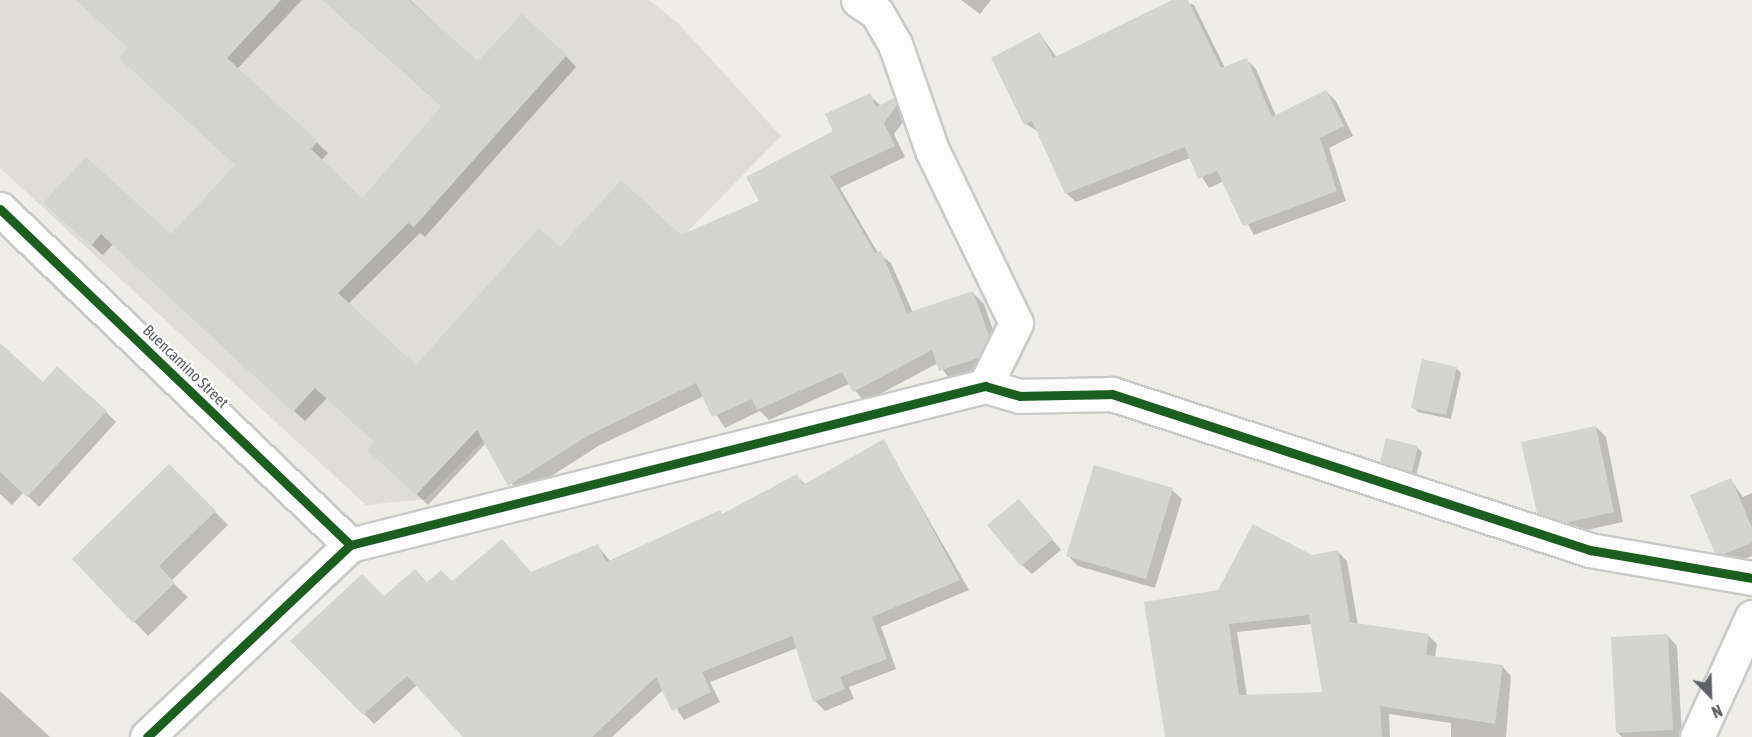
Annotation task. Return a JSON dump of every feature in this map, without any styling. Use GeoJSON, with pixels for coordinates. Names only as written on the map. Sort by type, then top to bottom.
{"type":"FeatureCollection","features":[{"type":"Feature","properties":{"kind":"street"},"geometry":{"type":"LineString","coordinates":[[858,0],[877,13],[895,44],[932,150],[1016,323],[985,386]]}},
{"type":"Feature","properties":{"kind":"street","name":"Buencamino Street"},"geometry":{"type":"LineString","coordinates":[[0,209],[351,545]]}},
{"type":"Feature","properties":{"kind":"street"},"geometry":{"type":"LineString","coordinates":[[147,737],[351,545],[985,386],[1020,396],[1112,394],[1590,550],[1752,578]]}},
{"type":"Feature","properties":{"kind":"street"},"geometry":{"type":"LineString","coordinates":[[1697,737],[1752,617]]}},
{"type":"Feature","properties":{"kind":"shaded area"},"geometry":{"type":"Polygon","coordinates":[[[0,0],[649,0],[678,23],[781,136],[426,499],[366,505],[0,168],[0,0]]]}},
{"type":"Feature","properties":{"kind":"building"},"geometry":{"type":"Polygon","coordinates":[[[76,0],[281,0],[227,58],[318,141],[311,149],[362,198],[442,106],[323,0],[409,0],[478,61],[522,14],[567,55],[414,227],[408,223],[338,293],[416,365],[539,228],[560,247],[621,180],[681,235],[759,201],[746,177],[833,131],[825,114],[870,93],[876,107],[894,98],[897,105],[884,123],[895,146],[830,176],[875,253],[881,251],[907,313],[973,291],[989,336],[978,358],[939,371],[932,350],[853,392],[842,372],[757,410],[752,399],[712,417],[696,383],[589,435],[508,486],[477,430],[416,495],[367,450],[374,442],[315,388],[293,412],[101,234],[91,246],[43,203],[86,157],[171,234],[235,165],[119,58],[128,48],[76,0]]]}},
{"type":"Feature","properties":{"kind":"building"},"geometry":{"type":"Polygon","coordinates":[[[1172,0],[1188,0],[1221,68],[1247,58],[1272,117],[1326,90],[1344,126],[1320,138],[1337,191],[1243,226],[1217,171],[1198,179],[1185,147],[1065,194],[1032,121],[1024,125],[991,58],[1040,32],[1053,58],[1172,0]]]}},
{"type":"Feature","properties":{"kind":"building"},"geometry":{"type":"Polygon","coordinates":[[[0,343],[43,382],[57,366],[107,411],[27,497],[0,472],[0,343]]]}},
{"type":"Feature","properties":{"kind":"building"},"geometry":{"type":"Polygon","coordinates":[[[1422,359],[1457,367],[1446,415],[1411,408],[1422,359]]]}},
{"type":"Feature","properties":{"kind":"building"},"geometry":{"type":"Polygon","coordinates":[[[1596,426],[1614,512],[1566,523],[1537,513],[1521,442],[1596,426]]]}},
{"type":"Feature","properties":{"kind":"building"},"geometry":{"type":"Polygon","coordinates":[[[1386,438],[1418,446],[1412,472],[1380,462],[1386,438]]]}},
{"type":"Feature","properties":{"kind":"building"},"geometry":{"type":"Polygon","coordinates":[[[884,439],[960,580],[872,617],[887,659],[840,677],[845,689],[813,702],[792,636],[702,672],[711,692],[672,711],[656,677],[592,737],[463,737],[407,676],[363,715],[290,641],[362,574],[384,596],[415,569],[427,582],[441,570],[452,581],[502,539],[531,572],[598,544],[606,562],[720,510],[722,514],[797,474],[803,485],[884,439]]]}},
{"type":"Feature","properties":{"kind":"building"},"geometry":{"type":"Polygon","coordinates":[[[169,464],[216,511],[159,566],[175,583],[133,623],[72,559],[169,464]]]}},
{"type":"Feature","properties":{"kind":"building"},"geometry":{"type":"Polygon","coordinates":[[[1094,465],[1173,488],[1146,579],[1066,556],[1094,465]]]}},
{"type":"Feature","properties":{"kind":"building"},"geometry":{"type":"Polygon","coordinates":[[[1731,478],[1752,528],[1752,543],[1724,554],[1715,553],[1690,495],[1731,478]]]}},
{"type":"Feature","properties":{"kind":"building"},"geometry":{"type":"Polygon","coordinates":[[[1019,499],[1053,539],[1021,566],[987,525],[1019,499]]]}},
{"type":"Feature","properties":{"kind":"building"},"geometry":{"type":"Polygon","coordinates":[[[1253,524],[1312,555],[1338,550],[1350,622],[1429,634],[1426,655],[1503,665],[1495,724],[1380,706],[1382,737],[1165,737],[1144,602],[1218,590],[1253,524]],[[1309,615],[1229,624],[1239,695],[1322,692],[1309,615]]]}},
{"type":"Feature","properties":{"kind":"building"},"geometry":{"type":"Polygon","coordinates":[[[1668,634],[1673,730],[1616,733],[1611,637],[1668,634]]]}},
{"type":"Feature","properties":{"kind":"cycle path"},"geometry":{"type":"LineString","coordinates":[[0,209],[350,545]]}},
{"type":"Feature","properties":{"kind":"cycle path"},"geometry":{"type":"LineString","coordinates":[[147,737],[350,545],[985,386],[1020,396],[1112,394],[1590,550],[1752,578]]}}]}
